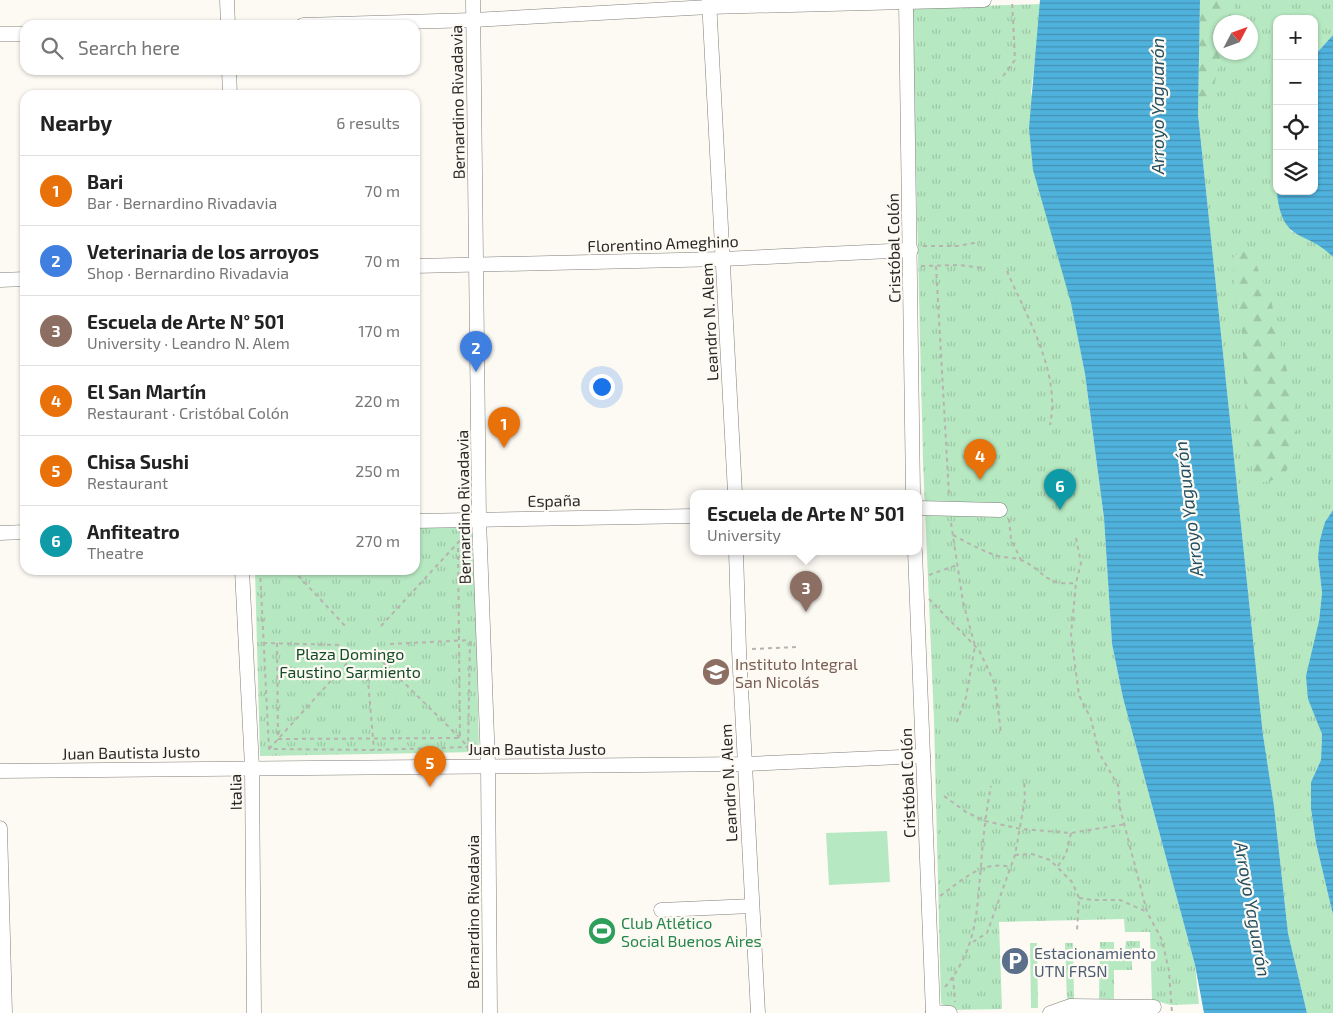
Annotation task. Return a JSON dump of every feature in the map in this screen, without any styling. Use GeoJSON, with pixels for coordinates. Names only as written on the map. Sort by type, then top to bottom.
{"type":"FeatureCollection","features":[{"type":"Feature","properties":{"kind":"street"},"geometry":{"type":"LineString","coordinates":[[227,0],[228,20]]}},
{"type":"Feature","properties":{"kind":"street","name":"Bernardino Rivadavia"},"geometry":{"type":"LineString","coordinates":[[473,0],[479,519],[488,766],[490,1013]]}},
{"type":"Feature","properties":{"kind":"street"},"geometry":{"type":"LineString","coordinates":[[420,22],[473,20],[709,3],[984,0]]}},
{"type":"Feature","properties":{"kind":"street","name":"Cristóbal Colón"},"geometry":{"type":"LineString","coordinates":[[906,2],[913,490]]}},
{"type":"Feature","properties":{"kind":"street","name":"Leandro N. Alem"},"geometry":{"type":"LineString","coordinates":[[709,3],[734,490]]}},
{"type":"Feature","properties":{"kind":"street"},"geometry":{"type":"LineString","coordinates":[[0,34],[20,34]]}},
{"type":"Feature","properties":{"kind":"street"},"geometry":{"type":"LineString","coordinates":[[229,75],[230,90]]}},
{"type":"Feature","properties":{"kind":"street","name":"Florentino Ameghino"},"geometry":{"type":"LineString","coordinates":[[420,266],[723,259],[911,248]]}},
{"type":"Feature","properties":{"kind":"street"},"geometry":{"type":"LineString","coordinates":[[0,280],[20,279]]}},
{"type":"Feature","properties":{"kind":"street"},"geometry":{"type":"LineString","coordinates":[[922,508],[1004,514]]}},
{"type":"Feature","properties":{"kind":"street","name":"España"},"geometry":{"type":"LineString","coordinates":[[420,521],[690,516]]}},
{"type":"Feature","properties":{"kind":"street"},"geometry":{"type":"LineString","coordinates":[[0,533],[20,532]]}},
{"type":"Feature","properties":{"kind":"street","name":"Leandro N. Alem"},"geometry":{"type":"LineString","coordinates":[[736,555],[739,650],[758,1013]]}},
{"type":"Feature","properties":{"kind":"street","name":"Cristóbal Colón"},"geometry":{"type":"LineString","coordinates":[[915,555],[932,1009]]}},
{"type":"Feature","properties":{"kind":"street","name":"Italia"},"geometry":{"type":"LineString","coordinates":[[242,575],[252,767],[254,1013]]}},
{"type":"Feature","properties":{"kind":"street","name":"Juan Bautista Justo"},"geometry":{"type":"LineString","coordinates":[[0,771],[252,767],[745,764],[923,756]]}},
{"type":"Feature","properties":{"kind":"street"},"geometry":{"type":"LineString","coordinates":[[0,828],[5,1013]]}},
{"type":"Feature","properties":{"kind":"street"},"geometry":{"type":"LineString","coordinates":[[662,910],[752,906]]}},
{"type":"Feature","properties":{"kind":"street"},"geometry":{"type":"LineString","coordinates":[[1052,1013],[1070,1006],[1154,1007]]}},
{"type":"Feature","properties":{"kind":"street"},"geometry":{"type":"LineString","coordinates":[[932,1009],[953,1008]]}},
{"type":"Feature","properties":{"kind":"path"},"geometry":{"type":"LineString","coordinates":[[1003,76],[1015,60],[1012,0]]}},
{"type":"Feature","properties":{"kind":"path"},"geometry":{"type":"LineString","coordinates":[[911,248],[957,246],[980,242]]}},
{"type":"Feature","properties":{"kind":"path"},"geometry":{"type":"LineString","coordinates":[[911,266],[959,265],[982,268]]}},
{"type":"Feature","properties":{"kind":"path"},"geometry":{"type":"LineString","coordinates":[[936,266],[950,510],[957,565],[963,602],[975,646],[995,684],[1001,733]]}},
{"type":"Feature","properties":{"kind":"path"},"geometry":{"type":"LineString","coordinates":[[1007,271],[1042,352],[1052,386],[1054,408],[1050,425]]}},
{"type":"Feature","properties":{"kind":"path"},"geometry":{"type":"LineString","coordinates":[[1004,514],[1011,539],[1021,560],[1041,575],[1060,584],[1076,583]]}},
{"type":"Feature","properties":{"kind":"path"},"geometry":{"type":"LineString","coordinates":[[460,532],[467,532]]}},
{"type":"Feature","properties":{"kind":"path"},"geometry":{"type":"LineString","coordinates":[[467,532],[468,539]]}},
{"type":"Feature","properties":{"kind":"path"},"geometry":{"type":"LineString","coordinates":[[382,626],[467,532]]}},
{"type":"Feature","properties":{"kind":"path"},"geometry":{"type":"LineString","coordinates":[[953,535],[1000,557],[1021,560]]}},
{"type":"Feature","properties":{"kind":"path"},"geometry":{"type":"LineString","coordinates":[[1076,538],[1081,563],[1076,583],[1070,635],[1079,696],[1091,719],[1098,754],[1118,785],[1120,808],[1126,824],[1147,912],[1162,940],[1169,971],[1172,1013]]}},
{"type":"Feature","properties":{"kind":"path"},"geometry":{"type":"LineString","coordinates":[[458,544],[460,738]]}},
{"type":"Feature","properties":{"kind":"path"},"geometry":{"type":"LineString","coordinates":[[957,565],[928,576],[916,586],[975,646]]}},
{"type":"Feature","properties":{"kind":"path"},"geometry":{"type":"LineString","coordinates":[[260,575],[269,750]]}},
{"type":"Feature","properties":{"kind":"path"},"geometry":{"type":"LineString","coordinates":[[298,575],[347,628]]}},
{"type":"Feature","properties":{"kind":"path"},"geometry":{"type":"LineString","coordinates":[[390,644],[470,640],[469,765]]}},
{"type":"Feature","properties":{"kind":"path"},"geometry":{"type":"LineString","coordinates":[[263,643],[341,645]]}},
{"type":"Feature","properties":{"kind":"path"},"geometry":{"type":"LineString","coordinates":[[277,643],[278,739]]}},
{"type":"Feature","properties":{"kind":"path"},"geometry":{"type":"LineString","coordinates":[[956,724],[966,697],[975,646]]}},
{"type":"Feature","properties":{"kind":"path"},"geometry":{"type":"LineString","coordinates":[[739,650],[797,647]]}},
{"type":"Feature","properties":{"kind":"path"},"geometry":{"type":"LineString","coordinates":[[269,750],[348,662]]}},
{"type":"Feature","properties":{"kind":"path"},"geometry":{"type":"LineString","coordinates":[[383,662],[468,747]]}},
{"type":"Feature","properties":{"kind":"path"},"geometry":{"type":"LineString","coordinates":[[367,669],[374,750]]}},
{"type":"Feature","properties":{"kind":"path"},"geometry":{"type":"LineString","coordinates":[[278,739],[460,738]]}},
{"type":"Feature","properties":{"kind":"path"},"geometry":{"type":"LineString","coordinates":[[269,750],[374,750],[468,747]]}},
{"type":"Feature","properties":{"kind":"path"},"geometry":{"type":"LineString","coordinates":[[971,943],[988,933],[1015,855],[1026,799],[1024,779]]}},
{"type":"Feature","properties":{"kind":"path"},"geometry":{"type":"LineString","coordinates":[[932,1009],[954,977],[971,943],[977,918],[985,821],[991,786]]}},
{"type":"Feature","properties":{"kind":"path"},"geometry":{"type":"LineString","coordinates":[[944,796],[966,812],[985,821],[1021,828],[1071,833],[1126,824]]}},
{"type":"Feature","properties":{"kind":"path"},"geometry":{"type":"LineString","coordinates":[[1058,866],[1066,854],[1071,833]]}},
{"type":"Feature","properties":{"kind":"path"},"geometry":{"type":"LineString","coordinates":[[1015,855],[1032,854],[1050,860],[1072,882],[1079,898],[1077,931]]}},
{"type":"Feature","properties":{"kind":"path"},"geometry":{"type":"LineString","coordinates":[[928,904],[981,868],[996,864],[1011,867]]}},
{"type":"Feature","properties":{"kind":"path"},"geometry":{"type":"LineString","coordinates":[[1079,898],[1120,900],[1147,912]]}},
{"type":"Feature","properties":{"kind":"path"},"geometry":{"type":"LineString","coordinates":[[953,1008],[954,977]]}},
{"type":"Feature","properties":{"kind":"green space"},"geometry":{"type":"Polygon","coordinates":[[[1200,0],[1333,0],[1333,35],[1318,52],[1318,15],[1273,15],[1273,195],[1277,195],[1291,231],[1325,248],[1333,257],[1333,510],[1325,522],[1318,557],[1322,593],[1319,620],[1316,717],[1322,734],[1321,760],[1311,782],[1311,809],[1316,843],[1333,915],[1333,1013],[1307,1013],[1288,933],[1274,806],[1263,735],[1198,114],[1200,0]]]}},
{"type":"Feature","properties":{"kind":"green space"},"geometry":{"type":"Polygon","coordinates":[[[1200,0],[1236,0],[1233,15],[1213,15],[1213,60],[1220,60],[1214,86],[1198,114],[1200,0]]]}},
{"type":"Feature","properties":{"kind":"green space"},"geometry":{"type":"Polygon","coordinates":[[[1042,4],[1031,92],[1085,374],[1104,518],[1112,644],[1123,698],[1195,965],[1199,1004],[1171,1005],[1152,1000],[1150,932],[1125,932],[1124,919],[999,922],[1002,1009],[949,1010],[941,1003],[934,720],[923,461],[912,8],[1042,4]]]}},
{"type":"Feature","properties":{"kind":"green space"},"geometry":{"type":"Polygon","coordinates":[[[1247,243],[1271,300],[1296,411],[1298,446],[1283,478],[1255,484],[1245,407],[1242,332],[1234,287],[1233,258],[1247,243]]]}},
{"type":"Feature","properties":{"kind":"green space","name":"Plaza Domingo Faustino Sarmiento"},"geometry":{"type":"Polygon","coordinates":[[[474,527],[479,752],[260,756],[255,575],[420,575],[420,528],[474,527]]]}},
{"type":"Feature","properties":{"kind":"green space"},"geometry":{"type":"Polygon","coordinates":[[[887,831],[890,882],[829,885],[826,833],[887,831]]]}},
{"type":"Feature","properties":{"kind":"green space"},"geometry":{"type":"Polygon","coordinates":[[[1126,941],[1140,941],[1140,948],[1132,948],[1132,970],[1114,970],[1114,1000],[1099,1000],[1100,942],[1114,942],[1114,951],[1125,951],[1126,941]]]}},
{"type":"Feature","properties":{"kind":"green space"},"geometry":{"type":"Polygon","coordinates":[[[1030,943],[1037,943],[1038,1008],[1031,1008],[1030,943]]]}},
{"type":"Feature","properties":{"kind":"green space"},"geometry":{"type":"Polygon","coordinates":[[[1065,943],[1073,943],[1074,1000],[1067,1000],[1065,943]]]}},
{"type":"Feature","properties":{"kind":"water","name":"Arroyo Yaguarón"},"geometry":{"type":"Polygon","coordinates":[[[1040,0],[1200,0],[1198,114],[1263,735],[1274,806],[1288,933],[1307,1013],[1204,1013],[1195,965],[1123,698],[1112,644],[1104,518],[1085,374],[1071,303],[1033,170],[1029,128],[1040,0]]]}},
{"type":"Feature","properties":{"kind":"water"},"geometry":{"type":"Polygon","coordinates":[[[1333,35],[1333,257],[1323,248],[1290,229],[1284,221],[1277,195],[1318,195],[1318,52],[1333,35]]]}},
{"type":"Feature","properties":{"kind":"water"},"geometry":{"type":"Polygon","coordinates":[[[1333,510],[1333,915],[1316,843],[1311,809],[1311,782],[1321,760],[1322,734],[1308,699],[1306,676],[1319,621],[1322,593],[1318,557],[1320,540],[1325,522],[1333,510]]]}},
{"type":"Feature","properties":{"kind":"place","name":"Veterinaria de los arroyos"},"geometry":{"type":"Point","coordinates":[476,372]}},
{"type":"Feature","properties":{"kind":"place","name":"Bari"},"geometry":{"type":"Point","coordinates":[504,448]}},
{"type":"Feature","properties":{"kind":"place","name":"El San Martín"},"geometry":{"type":"Point","coordinates":[980,480]}},
{"type":"Feature","properties":{"kind":"place","name":"Anfiteatro"},"geometry":{"type":"Point","coordinates":[1060,510]}},
{"type":"Feature","properties":{"kind":"place","name":"Escuela de Arte N° 501"},"geometry":{"type":"Point","coordinates":[806,612]}},
{"type":"Feature","properties":{"kind":"place","name":"Instituto Integral San Nicolás"},"geometry":{"type":"Point","coordinates":[716,672]}},
{"type":"Feature","properties":{"kind":"place","name":"Chisa Sushi"},"geometry":{"type":"Point","coordinates":[430,787]}},
{"type":"Feature","properties":{"kind":"place","name":"Club Atlético Social Buenos Aires"},"geometry":{"type":"Point","coordinates":[602,931]}},
{"type":"Feature","properties":{"kind":"place","name":"Estacionamiento UTN FRSN"},"geometry":{"type":"Point","coordinates":[1015,961]}}]}
